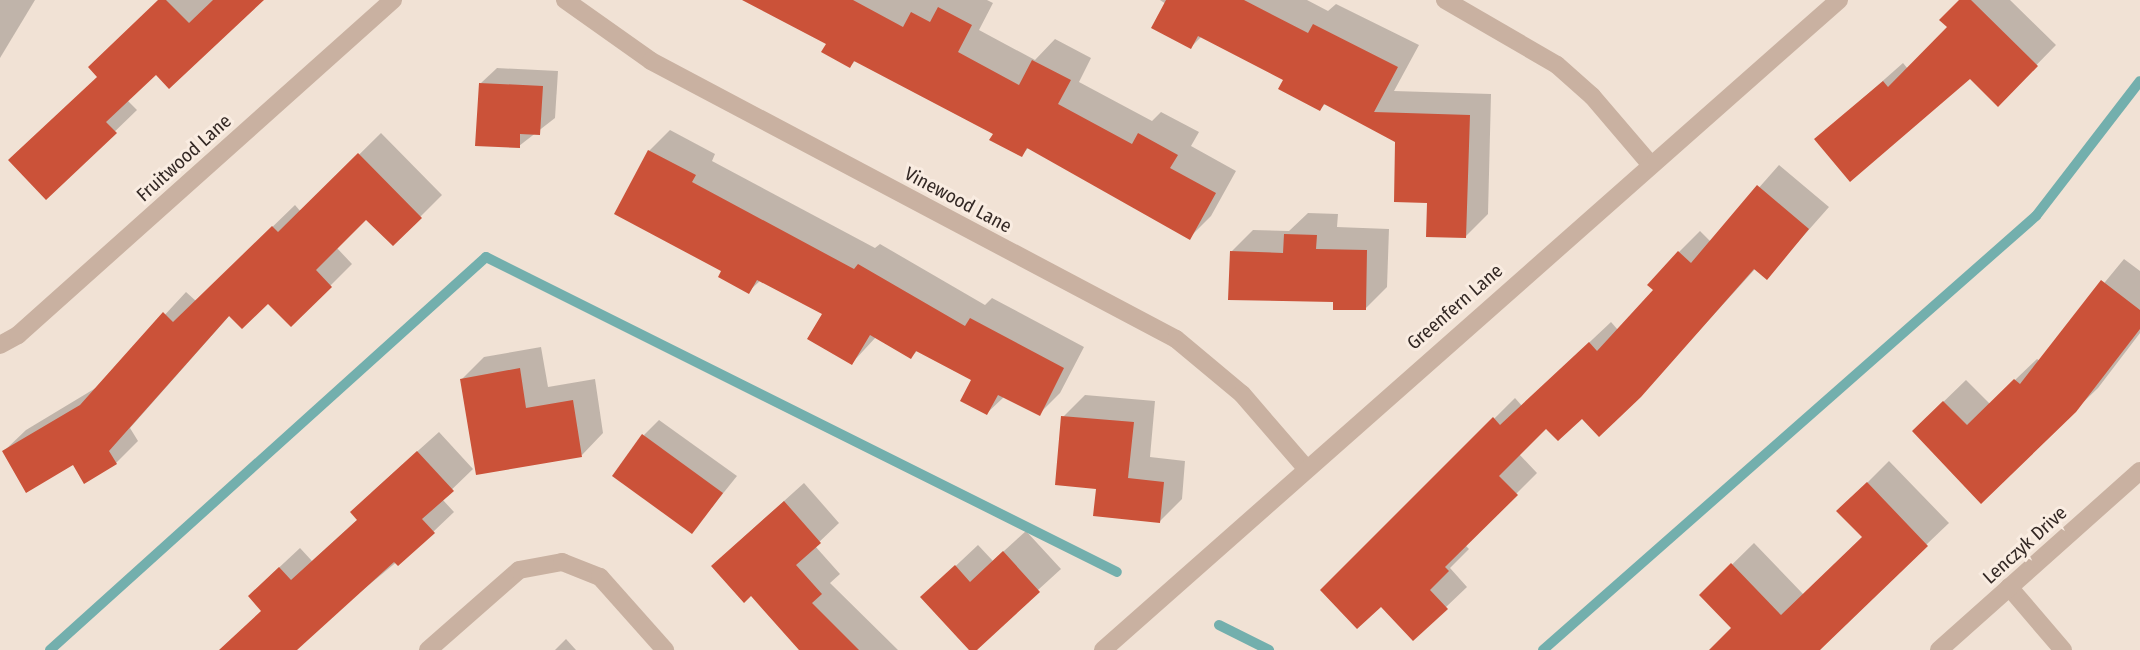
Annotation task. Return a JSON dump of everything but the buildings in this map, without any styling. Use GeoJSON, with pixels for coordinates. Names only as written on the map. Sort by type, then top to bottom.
{"type":"FeatureCollection","features":[{"type":"Feature","properties":{"kind":"street","name":"Fruitwood Lane"},"geometry":{"type":"LineString","coordinates":[[0,345],[18,335],[393,0]]}},
{"type":"Feature","properties":{"kind":"street","name":"Vinewood Lane"},"geometry":{"type":"LineString","coordinates":[[565,0],[651,61],[1176,339],[1242,394],[1305,467]]}},
{"type":"Feature","properties":{"kind":"street"},"geometry":{"type":"LineString","coordinates":[[1444,0],[1557,65],[1592,96],[1650,164]]}},
{"type":"Feature","properties":{"kind":"street","name":"Greenfern Lane"},"geometry":{"type":"LineString","coordinates":[[1103,650],[1305,467],[1839,0]]}},
{"type":"Feature","properties":{"kind":"street","name":"Lenczyk Drive"},"geometry":{"type":"LineString","coordinates":[[1939,650],[2140,471]]}},
{"type":"Feature","properties":{"kind":"street"},"geometry":{"type":"LineString","coordinates":[[428,650],[519,570],[562,562],[600,577],[665,650]]}},
{"type":"Feature","properties":{"kind":"street"},"geometry":{"type":"LineString","coordinates":[[2009,587],[2063,650]]}},
{"type":"Feature","properties":{"kind":"waterway"},"geometry":{"type":"LineString","coordinates":[[1543,650],[2036,216],[2140,81]]}},
{"type":"Feature","properties":{"kind":"waterway"},"geometry":{"type":"LineString","coordinates":[[50,650],[486,257],[1117,572]]}},
{"type":"Feature","properties":{"kind":"waterway"},"geometry":{"type":"LineString","coordinates":[[1219,625],[1269,650]]}}]}
